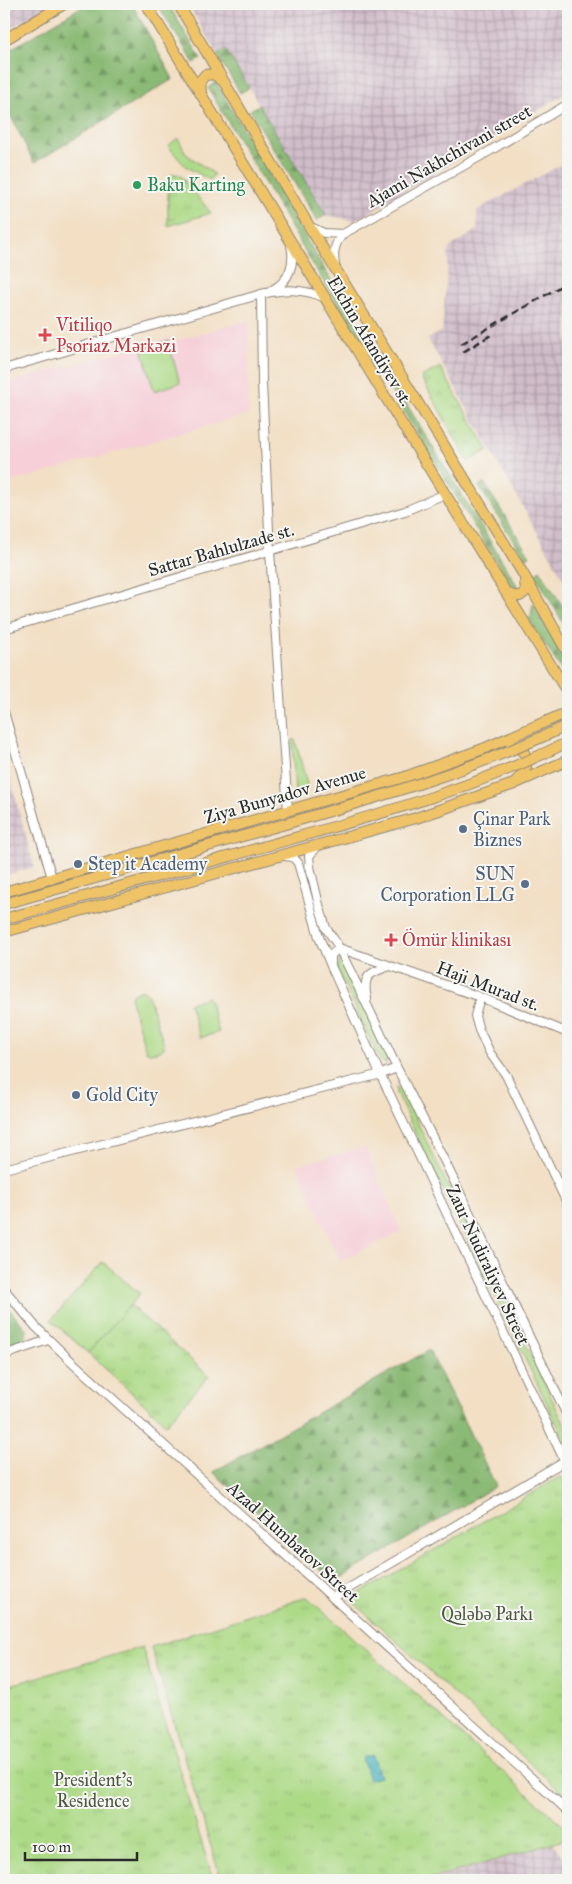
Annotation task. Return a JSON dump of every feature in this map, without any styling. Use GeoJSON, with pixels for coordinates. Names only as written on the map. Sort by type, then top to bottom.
{"type":"FeatureCollection","features":[{"type":"Feature","properties":{"kind":"main road"},"geometry":{"type":"LineString","coordinates":[[4,40],[64,4]]}},
{"type":"Feature","properties":{"kind":"main road","name":"Elchin Afandiyev st."},"geometry":{"type":"LineString","coordinates":[[146,4],[568,693]]}},
{"type":"Feature","properties":{"kind":"main road","name":"Elchin Afandiyev st."},"geometry":{"type":"LineString","coordinates":[[178,4],[309,226],[522,572],[568,653]]}},
{"type":"Feature","properties":{"kind":"main road"},"geometry":{"type":"LineString","coordinates":[[202,94],[200,81],[205,75],[214,74],[224,81]]}},
{"type":"Feature","properties":{"kind":"main road"},"geometry":{"type":"LineString","coordinates":[[506,592],[517,597],[524,594],[526,584],[522,572]]}},
{"type":"Feature","properties":{"kind":"main road","name":"Ziya Bunyadov Avenue"},"geometry":{"type":"LineString","coordinates":[[4,892],[405,777],[490,747],[568,712]]}},
{"type":"Feature","properties":{"kind":"main road","name":"Ziya Bunyadov Avenue"},"geometry":{"type":"LineString","coordinates":[[4,904],[432,780],[525,745],[568,725]]}},
{"type":"Feature","properties":{"kind":"main road"},"geometry":{"type":"LineString","coordinates":[[4,919],[193,867],[438,796],[479,781],[568,742]]}},
{"type":"Feature","properties":{"kind":"main road"},"geometry":{"type":"LineString","coordinates":[[490,747],[510,745],[516,747],[524,754],[527,766],[514,784]]}},
{"type":"Feature","properties":{"kind":"main road"},"geometry":{"type":"LineString","coordinates":[[4,932],[319,846],[443,809],[514,784],[568,760]]}},
{"type":"Feature","properties":{"kind":"main road"},"geometry":{"type":"LineString","coordinates":[[4,898],[52,878],[190,851]]}},
{"type":"Feature","properties":{"kind":"main road"},"geometry":{"type":"LineString","coordinates":[[4,924],[61,916],[193,867]]}},
{"type":"Feature","properties":{"kind":"street","name":"Ajami Nakhchivani street"},"geometry":{"type":"LineString","coordinates":[[343,234],[488,152],[568,104]]}},
{"type":"Feature","properties":{"kind":"street"},"geometry":{"type":"LineString","coordinates":[[309,226],[324,232],[343,234]]}},
{"type":"Feature","properties":{"kind":"street"},"geometry":{"type":"LineString","coordinates":[[336,270],[335,244],[343,234]]}},
{"type":"Feature","properties":{"kind":"street"},"geometry":{"type":"LineString","coordinates":[[261,294],[282,284],[290,270],[293,255],[288,237]]}},
{"type":"Feature","properties":{"kind":"street"},"geometry":{"type":"LineString","coordinates":[[4,369],[261,294],[299,290],[325,298]]}},
{"type":"Feature","properties":{"kind":"street"},"geometry":{"type":"LineString","coordinates":[[261,294],[262,383],[270,552],[288,811]]}},
{"type":"Feature","properties":{"kind":"street","name":"Sattar Bahlulzade st."},"geometry":{"type":"LineString","coordinates":[[4,628],[270,552],[405,511],[445,494]]}},
{"type":"Feature","properties":{"kind":"street"},"geometry":{"type":"LineString","coordinates":[[4,712],[52,878]]}},
{"type":"Feature","properties":{"kind":"street","name":"Zaur Nudiraliyev Street"},"geometry":{"type":"LineString","coordinates":[[319,846],[309,856],[310,867],[326,928],[339,948],[568,1417]]}},
{"type":"Feature","properties":{"kind":"street","name":"Zaur Nudiraliyev Street"},"geometry":{"type":"LineString","coordinates":[[282,856],[293,857],[298,863],[319,937],[331,966],[567,1463]]}},
{"type":"Feature","properties":{"kind":"street"},"geometry":{"type":"LineString","coordinates":[[331,966],[331,955],[339,948]]}},
{"type":"Feature","properties":{"kind":"street","name":"Haji Murad st."},"geometry":{"type":"LineString","coordinates":[[339,948],[480,997],[568,1033]]}},
{"type":"Feature","properties":{"kind":"street"},"geometry":{"type":"LineString","coordinates":[[369,1009],[365,988],[366,980],[371,973],[390,966]]}},
{"type":"Feature","properties":{"kind":"street"},"geometry":{"type":"LineString","coordinates":[[480,997],[475,1016],[479,1030],[490,1052],[506,1075],[568,1206]]}},
{"type":"Feature","properties":{"kind":"street"},"geometry":{"type":"LineString","coordinates":[[4,1169],[381,1074],[397,1068]]}},
{"type":"Feature","properties":{"kind":"street","name":"Azad Humbatov Street"},"geometry":{"type":"LineString","coordinates":[[4,1290],[48,1340],[568,1811]]}},
{"type":"Feature","properties":{"kind":"street"},"geometry":{"type":"LineString","coordinates":[[4,1355],[48,1340]]}},
{"type":"Feature","properties":{"kind":"street"},"geometry":{"type":"LineString","coordinates":[[334,1598],[567,1463]]}},
{"type":"Feature","properties":{"kind":"shaded area"},"geometry":{"type":"Polygon","coordinates":[[[4,4],[52,4],[4,32],[4,4]]]}},
{"type":"Feature","properties":{"kind":"shaded area"},"geometry":{"type":"Polygon","coordinates":[[[188,4],[568,4],[568,92],[355,221],[326,215],[226,50],[217,54],[188,4]]]}},
{"type":"Feature","properties":{"kind":"shaded area"},"geometry":{"type":"Polygon","coordinates":[[[568,161],[568,587],[428,339],[442,331],[449,248],[477,230],[477,210],[568,161]]]}},
{"type":"Feature","properties":{"kind":"shaded area"},"geometry":{"type":"Polygon","coordinates":[[[249,320],[248,414],[4,484],[4,384],[170,338],[171,342],[249,320]]]}},
{"type":"Feature","properties":{"kind":"shaded area"},"geometry":{"type":"Polygon","coordinates":[[[4,755],[34,867],[4,876],[4,755]]]}},
{"type":"Feature","properties":{"kind":"shaded area"},"geometry":{"type":"Polygon","coordinates":[[[365,1147],[401,1232],[340,1261],[297,1165],[365,1147]]]}},
{"type":"Feature","properties":{"kind":"shaded area"},"geometry":{"type":"Polygon","coordinates":[[[553,1844],[568,1863],[568,1880],[433,1880],[433,1879],[553,1844]]]}},
{"type":"Feature","properties":{"kind":"green space"},"geometry":{"type":"Polygon","coordinates":[[[86,4],[132,4],[173,79],[34,163],[4,102],[4,53],[86,4]]]}},
{"type":"Feature","properties":{"kind":"green space"},"geometry":{"type":"Polygon","coordinates":[[[157,4],[168,4],[201,59],[194,63],[157,4]]]}},
{"type":"Feature","properties":{"kind":"green space"},"geometry":{"type":"Polygon","coordinates":[[[226,50],[249,88],[240,93],[217,54],[226,50]]]}},
{"type":"Feature","properties":{"kind":"green space"},"geometry":{"type":"Polygon","coordinates":[[[216,82],[317,257],[518,587],[513,589],[311,261],[208,88],[216,82]]]}},
{"type":"Feature","properties":{"kind":"green space"},"geometry":{"type":"Polygon","coordinates":[[[259,105],[326,215],[317,220],[250,110],[259,105]]]}},
{"type":"Feature","properties":{"kind":"green space"},"geometry":{"type":"Polygon","coordinates":[[[178,138],[186,154],[214,174],[210,180],[185,166],[168,146],[178,138]]]}},
{"type":"Feature","properties":{"kind":"green space"},"geometry":{"type":"Polygon","coordinates":[[[171,175],[180,175],[211,213],[168,226],[168,180],[171,175]]]}},
{"type":"Feature","properties":{"kind":"green space"},"geometry":{"type":"Polygon","coordinates":[[[168,341],[180,383],[154,391],[142,348],[168,341]]]}},
{"type":"Feature","properties":{"kind":"green space"},"geometry":{"type":"Polygon","coordinates":[[[440,367],[488,450],[468,461],[421,377],[440,367]]]}},
{"type":"Feature","properties":{"kind":"green space"},"geometry":{"type":"Polygon","coordinates":[[[484,483],[530,556],[525,559],[479,486],[484,483]]]}},
{"type":"Feature","properties":{"kind":"green space"},"geometry":{"type":"Polygon","coordinates":[[[540,570],[568,615],[568,631],[535,574],[540,570]]]}},
{"type":"Feature","properties":{"kind":"green space"},"geometry":{"type":"Polygon","coordinates":[[[533,603],[568,666],[568,680],[528,618],[531,615],[533,603]]]}},
{"type":"Feature","properties":{"kind":"green space"},"geometry":{"type":"Polygon","coordinates":[[[292,740],[295,740],[308,788],[295,792],[292,740]]]}},
{"type":"Feature","properties":{"kind":"green space"},"geometry":{"type":"Polygon","coordinates":[[[341,958],[387,1057],[386,1064],[380,1060],[337,969],[341,958]]]}},
{"type":"Feature","properties":{"kind":"green space"},"geometry":{"type":"Polygon","coordinates":[[[140,991],[148,994],[164,1045],[164,1048],[160,1051],[151,1053],[146,1051],[131,1000],[132,994],[140,991]]]}},
{"type":"Feature","properties":{"kind":"green space"},"geometry":{"type":"Polygon","coordinates":[[[208,997],[219,1032],[200,1038],[189,1003],[208,997]]]}},
{"type":"Feature","properties":{"kind":"green space"},"geometry":{"type":"Polygon","coordinates":[[[396,1087],[402,1091],[568,1432],[568,1447],[396,1093],[396,1087]]]}},
{"type":"Feature","properties":{"kind":"green space"},"geometry":{"type":"Polygon","coordinates":[[[103,1262],[140,1294],[88,1353],[51,1320],[103,1262]]]}},
{"type":"Feature","properties":{"kind":"green space"},"geometry":{"type":"Polygon","coordinates":[[[4,1303],[26,1329],[27,1333],[24,1339],[4,1345],[4,1303]]]}},
{"type":"Feature","properties":{"kind":"green space"},"geometry":{"type":"Polygon","coordinates":[[[130,1305],[209,1376],[166,1424],[88,1353],[130,1305]]]}},
{"type":"Feature","properties":{"kind":"green space"},"geometry":{"type":"Polygon","coordinates":[[[429,1350],[496,1486],[334,1582],[213,1472],[429,1350]]]}},
{"type":"Feature","properties":{"kind":"green space","name":"Qələbə Parkı"},"geometry":{"type":"Polygon","coordinates":[[[561,1476],[568,1491],[568,1798],[350,1599],[561,1476]]]}},
{"type":"Feature","properties":{"kind":"green space"},"geometry":{"type":"Polygon","coordinates":[[[307,1597],[568,1830],[568,1839],[427,1880],[221,1880],[151,1647],[307,1597]]]}},
{"type":"Feature","properties":{"kind":"green space","name":"President's Residence"},"geometry":{"type":"Polygon","coordinates":[[[142,1647],[213,1880],[4,1880],[4,1687],[142,1647]]]}},
{"type":"Feature","properties":{"kind":"water"},"geometry":{"type":"Polygon","coordinates":[[[373,1755],[380,1777],[369,1780],[362,1758],[373,1755]]]}},
{"type":"Feature","properties":{"kind":"railway"},"geometry":{"type":"LineString","coordinates":[[461,344],[568,282]]}},
{"type":"Feature","properties":{"kind":"railway"},"geometry":{"type":"LineString","coordinates":[[463,352],[491,335]]}},
{"type":"Feature","properties":{"kind":"place","name":"Baku Karting"},"geometry":{"type":"Point","coordinates":[137,185]}},
{"type":"Feature","properties":{"kind":"place","name":"Vitiliqo Psoriaz Mərkəzi"},"geometry":{"type":"Point","coordinates":[45,335]}},
{"type":"Feature","properties":{"kind":"place","name":"Çinar Park Biznes"},"geometry":{"type":"Point","coordinates":[463,829]}},
{"type":"Feature","properties":{"kind":"place","name":"Step it Academy"},"geometry":{"type":"Point","coordinates":[78,864]}},
{"type":"Feature","properties":{"kind":"place","name":"SUN Corporation LLG"},"geometry":{"type":"Point","coordinates":[525,884]}},
{"type":"Feature","properties":{"kind":"place","name":"Ömür klinikası"},"geometry":{"type":"Point","coordinates":[391,940]}},
{"type":"Feature","properties":{"kind":"place","name":"Gold City"},"geometry":{"type":"Point","coordinates":[76,1095]}}]}
